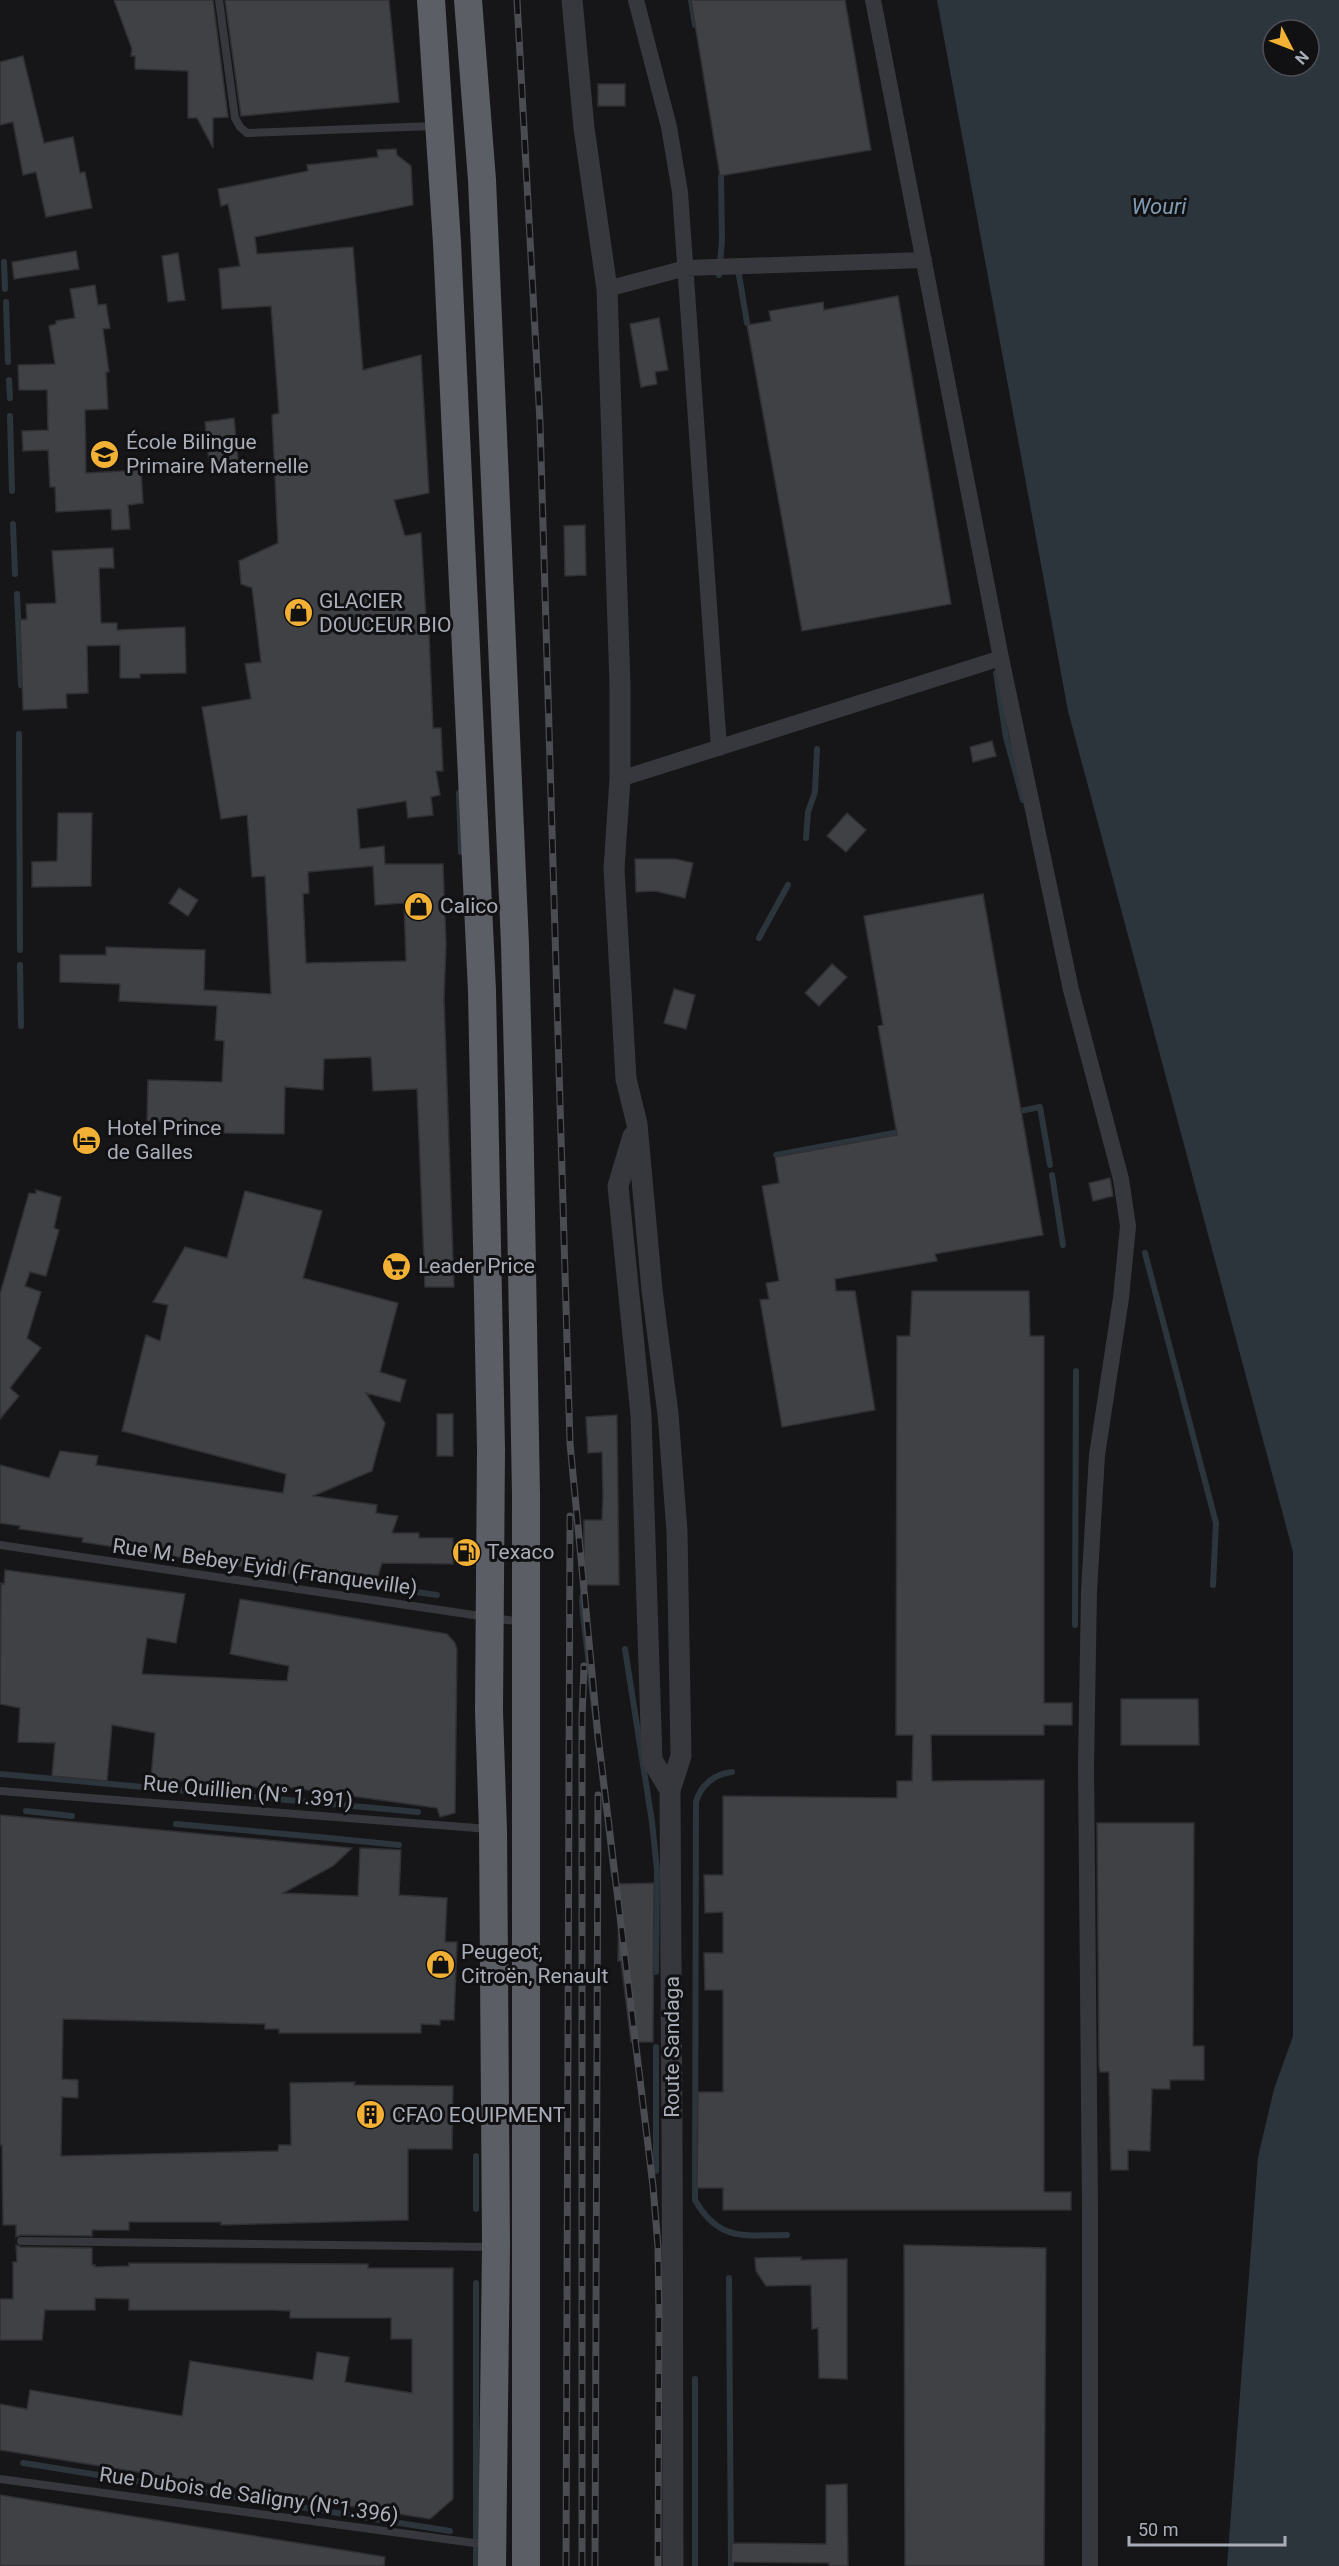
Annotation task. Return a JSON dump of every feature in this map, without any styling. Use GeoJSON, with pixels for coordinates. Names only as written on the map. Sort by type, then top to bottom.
{"type":"FeatureCollection","features":[{"type":"Feature","properties":{"kind":"highway"},"geometry":{"type":"LineString","coordinates":[[431,0],[441,126],[482,991],[491,1437],[489,1711],[493,1830],[496,2247],[492,2556]]}},
{"type":"Feature","properties":{"kind":"highway"},"geometry":{"type":"LineString","coordinates":[[468,0],[482,192],[515,945],[525,1384],[528,2230],[526,2566]]}},
{"type":"Feature","properties":{"kind":"street","name":"Route Sandaga"},"geometry":{"type":"LineString","coordinates":[[572,0],[584,128],[607,289],[620,686],[620,779],[614,869],[626,1079],[637,1124],[652,1290],[668,1414],[676,1531],[681,1756],[670,1790],[673,2025],[671,2212],[673,2566]]}},
{"type":"Feature","properties":{"kind":"street"},"geometry":{"type":"LineString","coordinates":[[636,0],[669,127],[680,192],[719,748]]}},
{"type":"Feature","properties":{"kind":"street"},"geometry":{"type":"LineString","coordinates":[[873,0],[1001,658],[1071,990],[1121,1179],[1128,1226],[1097,1455],[1089,1591],[1086,1765],[1090,2566]]}},
{"type":"Feature","properties":{"kind":"street"},"geometry":{"type":"LineString","coordinates":[[607,289],[686,268],[924,260]]}},
{"type":"Feature","properties":{"kind":"street"},"geometry":{"type":"LineString","coordinates":[[620,779],[1001,658]]}},
{"type":"Feature","properties":{"kind":"street"},"geometry":{"type":"LineString","coordinates":[[637,1124],[618,1186],[641,1414],[652,1760],[670,1790]]}},
{"type":"Feature","properties":{"kind":"street"},"geometry":{"type":"LineString","coordinates":[[618,1186],[641,1184]]}},
{"type":"Feature","properties":{"kind":"street"},"geometry":{"type":"LineString","coordinates":[[629,1291],[652,1290]]}},
{"type":"Feature","properties":{"kind":"lane"},"geometry":{"type":"LineString","coordinates":[[219,0],[234,118],[240,128],[247,133],[441,126]]}},
{"type":"Feature","properties":{"kind":"lane","name":"Rue M. Bebey Eyidi (Franqueville)"},"geometry":{"type":"LineString","coordinates":[[0,1545],[525,1622]]}},
{"type":"Feature","properties":{"kind":"lane","name":"Rue Quillien (N° 1.391)"},"geometry":{"type":"LineString","coordinates":[[0,1791],[493,1830]]}},
{"type":"Feature","properties":{"kind":"lane"},"geometry":{"type":"LineString","coordinates":[[21,2241],[496,2247]]}},
{"type":"Feature","properties":{"kind":"lane","name":"Rue Dubois de Saligny (N°1.396)"},"geometry":{"type":"LineString","coordinates":[[0,2479],[492,2556]]}},
{"type":"Feature","properties":{"kind":"water","name":"Wouri"},"geometry":{"type":"Polygon","coordinates":[[[937,0],[1339,0],[1339,2566],[1227,2566],[1258,2157],[1274,2089],[1293,2036],[1293,1552],[1068,711],[937,0]]]}},
{"type":"Feature","properties":{"kind":"building"},"geometry":{"type":"Polygon","coordinates":[[[114,0],[213,0],[228,117],[213,118],[213,148],[197,118],[188,118],[188,71],[135,69],[135,56],[131,56],[132,49],[114,0]]]}},
{"type":"Feature","properties":{"kind":"building"},"geometry":{"type":"Polygon","coordinates":[[[225,0],[389,0],[399,102],[241,116],[225,0]]]}},
{"type":"Feature","properties":{"kind":"building"},"geometry":{"type":"Polygon","coordinates":[[[691,0],[845,0],[871,150],[720,176],[691,0]]]}},
{"type":"Feature","properties":{"kind":"building"},"geometry":{"type":"Polygon","coordinates":[[[23,56],[44,143],[73,137],[80,173],[85,172],[92,208],[46,217],[36,172],[23,175],[13,122],[0,125],[0,62],[23,56]]]}},
{"type":"Feature","properties":{"kind":"building"},"geometry":{"type":"Polygon","coordinates":[[[598,84],[625,84],[625,106],[598,106],[598,84]]]}},
{"type":"Feature","properties":{"kind":"building"},"geometry":{"type":"Polygon","coordinates":[[[396,149],[397,155],[411,166],[413,205],[255,237],[257,254],[353,247],[363,370],[421,355],[429,493],[394,500],[405,536],[421,533],[427,633],[429,633],[433,728],[441,728],[443,771],[436,771],[440,795],[431,797],[433,815],[408,818],[406,801],[357,809],[360,849],[384,846],[385,864],[443,864],[446,944],[444,999],[454,1287],[425,1287],[417,1089],[373,1091],[371,1057],[324,1059],[323,1090],[285,1087],[284,1134],[224,1133],[224,1123],[147,1121],[148,1080],[222,1082],[224,1041],[215,1040],[217,1006],[119,1001],[120,984],[60,982],[60,955],[106,955],[106,947],[205,950],[204,990],[271,994],[265,876],[252,877],[247,815],[221,819],[202,707],[251,699],[245,664],[261,662],[252,588],[241,584],[239,561],[278,543],[272,415],[279,413],[271,306],[222,309],[219,269],[240,266],[228,204],[221,206],[218,189],[308,171],[307,165],[378,157],[377,150],[396,149]],[[373,866],[308,872],[309,893],[303,894],[306,963],[406,961],[404,903],[375,905],[373,866]]]}},
{"type":"Feature","properties":{"kind":"building"},"geometry":{"type":"Polygon","coordinates":[[[76,251],[79,269],[14,279],[12,262],[76,251]]]}},
{"type":"Feature","properties":{"kind":"building"},"geometry":{"type":"Polygon","coordinates":[[[178,253],[185,300],[168,302],[162,256],[178,253]]]}},
{"type":"Feature","properties":{"kind":"building"},"geometry":{"type":"Polygon","coordinates":[[[95,285],[98,305],[106,304],[110,328],[103,329],[109,372],[106,372],[108,409],[85,410],[86,473],[141,470],[143,503],[128,505],[130,529],[112,530],[111,509],[56,512],[55,487],[50,487],[48,450],[23,451],[22,431],[48,430],[47,390],[19,390],[18,365],[55,364],[49,326],[56,324],[56,321],[75,318],[70,289],[95,285]]]}},
{"type":"Feature","properties":{"kind":"building"},"geometry":{"type":"Polygon","coordinates":[[[898,296],[951,604],[802,631],[747,325],[771,321],[769,311],[823,302],[824,310],[898,296]]]}},
{"type":"Feature","properties":{"kind":"building"},"geometry":{"type":"Polygon","coordinates":[[[659,318],[668,370],[655,372],[657,384],[641,387],[630,324],[659,318]]]}},
{"type":"Feature","properties":{"kind":"building"},"geometry":{"type":"Polygon","coordinates":[[[234,418],[239,469],[210,472],[205,422],[234,418]]]}},
{"type":"Feature","properties":{"kind":"building"},"geometry":{"type":"Polygon","coordinates":[[[585,525],[586,575],[565,576],[564,526],[585,525]]]}},
{"type":"Feature","properties":{"kind":"building"},"geometry":{"type":"Polygon","coordinates":[[[113,548],[114,568],[99,568],[101,623],[117,623],[117,630],[185,627],[186,673],[140,674],[140,678],[120,678],[120,645],[87,646],[88,693],[66,694],[67,708],[23,710],[20,620],[27,619],[26,604],[56,603],[52,551],[113,548]]]}},
{"type":"Feature","properties":{"kind":"building"},"geometry":{"type":"Polygon","coordinates":[[[992,741],[996,756],[973,762],[970,747],[992,741]]]}},
{"type":"Feature","properties":{"kind":"building"},"geometry":{"type":"Polygon","coordinates":[[[58,813],[92,813],[91,886],[32,887],[32,862],[57,861],[58,813]]]}},
{"type":"Feature","properties":{"kind":"building"},"geometry":{"type":"Polygon","coordinates":[[[847,813],[866,830],[846,852],[827,836],[847,813]]]}},
{"type":"Feature","properties":{"kind":"building"},"geometry":{"type":"Polygon","coordinates":[[[635,859],[676,859],[693,863],[685,898],[655,891],[636,892],[635,859]]]}},
{"type":"Feature","properties":{"kind":"building"},"geometry":{"type":"Polygon","coordinates":[[[179,888],[198,900],[188,916],[169,903],[179,888]]]}},
{"type":"Feature","properties":{"kind":"building"},"geometry":{"type":"Polygon","coordinates":[[[983,894],[1043,1235],[935,1254],[937,1261],[835,1279],[836,1291],[855,1291],[875,1410],[782,1427],[760,1300],[769,1299],[766,1283],[779,1281],[762,1186],[779,1183],[775,1157],[897,1135],[878,1026],[883,1025],[864,916],[983,894]]]}},
{"type":"Feature","properties":{"kind":"building"},"geometry":{"type":"Polygon","coordinates":[[[832,964],[847,977],[819,1006],[805,993],[832,964]]]}},
{"type":"Feature","properties":{"kind":"building"},"geometry":{"type":"Polygon","coordinates":[[[674,989],[695,995],[686,1029],[664,1023],[674,989]]]}},
{"type":"Feature","properties":{"kind":"building"},"geometry":{"type":"Polygon","coordinates":[[[1110,1178],[1113,1196],[1093,1201],[1089,1183],[1110,1178]]]}},
{"type":"Feature","properties":{"kind":"building"},"geometry":{"type":"Polygon","coordinates":[[[36,1190],[61,1197],[54,1228],[59,1230],[46,1276],[30,1272],[25,1286],[41,1292],[27,1338],[41,1348],[10,1388],[19,1396],[0,1419],[0,1294],[29,1193],[36,1194],[36,1190]]]}},
{"type":"Feature","properties":{"kind":"building"},"geometry":{"type":"Polygon","coordinates":[[[245,1191],[322,1211],[303,1278],[398,1303],[380,1372],[406,1380],[400,1402],[366,1393],[385,1423],[372,1471],[313,1496],[377,1505],[376,1513],[398,1516],[392,1533],[419,1533],[419,1538],[453,1538],[453,1564],[382,1563],[377,1579],[367,1577],[366,1586],[82,1542],[83,1538],[19,1529],[20,1526],[0,1523],[0,1465],[49,1478],[60,1451],[98,1456],[96,1465],[283,1493],[286,1474],[122,1431],[146,1335],[160,1341],[168,1305],[153,1302],[185,1247],[227,1258],[245,1191]]]}},
{"type":"Feature","properties":{"kind":"building"},"geometry":{"type":"Polygon","coordinates":[[[912,1291],[1029,1291],[1030,1336],[1044,1336],[1044,1703],[1072,1703],[1072,1725],[1044,1725],[1044,1735],[931,1735],[932,1781],[1044,1780],[1044,2192],[1071,2192],[1071,2210],[723,2210],[723,2188],[697,2188],[698,2092],[723,2092],[723,1990],[705,1990],[704,1953],[723,1953],[723,1912],[705,1913],[704,1875],[723,1875],[723,1796],[897,1798],[897,1781],[912,1781],[913,1735],[896,1735],[897,1336],[910,1336],[912,1291]]]}},
{"type":"Feature","properties":{"kind":"building"},"geometry":{"type":"Polygon","coordinates":[[[437,1414],[453,1414],[453,1456],[437,1456],[437,1414]]]}},
{"type":"Feature","properties":{"kind":"building"},"geometry":{"type":"Polygon","coordinates":[[[617,1415],[619,1585],[584,1585],[584,1520],[602,1520],[603,1498],[602,1452],[588,1453],[586,1417],[617,1415]]]}},
{"type":"Feature","properties":{"kind":"building"},"geometry":{"type":"Polygon","coordinates":[[[5,1570],[185,1594],[176,1643],[147,1638],[142,1674],[287,1681],[289,1666],[230,1654],[240,1599],[447,1634],[455,1643],[457,1650],[455,1813],[440,1817],[437,1808],[279,1786],[278,1789],[151,1778],[155,1733],[112,1725],[107,1781],[52,1776],[55,1743],[18,1742],[20,1708],[0,1704],[1,1583],[4,1584],[5,1570]]]}},
{"type":"Feature","properties":{"kind":"building"},"geometry":{"type":"Polygon","coordinates":[[[1121,1699],[1198,1699],[1199,1745],[1121,1745],[1121,1699]]]}},
{"type":"Feature","properties":{"kind":"building"},"geometry":{"type":"Polygon","coordinates":[[[0,1815],[352,1848],[333,1866],[283,1893],[358,1896],[360,1848],[401,1850],[399,1895],[447,1898],[445,1942],[457,1942],[454,2020],[440,2020],[440,2025],[421,2024],[421,2033],[279,2033],[279,2029],[265,2029],[265,2024],[63,2019],[62,2079],[78,2080],[78,2098],[62,2097],[61,2156],[278,2151],[279,2145],[291,2145],[290,2083],[355,2082],[354,2085],[453,2086],[452,2149],[408,2149],[408,2220],[221,2225],[221,2222],[129,2222],[129,2230],[92,2230],[92,2236],[21,2235],[16,2237],[16,2225],[3,2225],[2,2145],[0,2145],[0,1815]]]}},
{"type":"Feature","properties":{"kind":"building"},"geometry":{"type":"Polygon","coordinates":[[[1097,1823],[1194,1823],[1193,2046],[1204,2046],[1204,2080],[1170,2080],[1170,2089],[1152,2089],[1150,2151],[1128,2150],[1128,2170],[1111,2170],[1109,2072],[1100,2072],[1099,2066],[1097,1823]]]}},
{"type":"Feature","properties":{"kind":"building"},"geometry":{"type":"Polygon","coordinates":[[[654,1883],[653,2042],[631,2042],[621,1961],[618,1961],[619,1884],[654,1883]]]}},
{"type":"Feature","properties":{"kind":"building"},"geometry":{"type":"Polygon","coordinates":[[[16,2245],[21,2247],[92,2248],[92,2265],[95,2267],[129,2266],[129,2263],[368,2264],[368,2268],[453,2268],[453,2499],[430,2519],[0,2450],[0,2404],[27,2409],[30,2390],[182,2416],[190,2361],[313,2380],[317,2352],[349,2357],[345,2382],[412,2393],[412,2339],[391,2339],[391,2318],[290,2318],[290,2311],[272,2310],[129,2310],[129,2299],[95,2298],[95,2310],[45,2310],[42,2340],[0,2340],[0,2299],[13,2299],[13,2262],[17,2262],[16,2245]]]}},
{"type":"Feature","properties":{"kind":"building"},"geometry":{"type":"Polygon","coordinates":[[[904,2245],[1046,2248],[1044,2566],[905,2566],[904,2245]]]}},
{"type":"Feature","properties":{"kind":"building"},"geometry":{"type":"Polygon","coordinates":[[[801,2257],[801,2260],[847,2259],[847,2379],[819,2378],[818,2328],[812,2329],[811,2285],[766,2286],[756,2271],[755,2258],[801,2257]]]}},
{"type":"Feature","properties":{"kind":"building"},"geometry":{"type":"Polygon","coordinates":[[[847,2484],[848,2566],[829,2566],[829,2563],[731,2562],[732,2543],[826,2544],[826,2485],[847,2484]]]}},
{"type":"Feature","properties":{"kind":"building"},"geometry":{"type":"Polygon","coordinates":[[[0,2495],[385,2557],[384,2566],[0,2566],[0,2495]]]}},
{"type":"Feature","properties":{"kind":"waterway"},"geometry":{"type":"LineString","coordinates":[[691,0],[695,25]]}},
{"type":"Feature","properties":{"kind":"waterway"},"geometry":{"type":"LineString","coordinates":[[719,275],[722,240],[721,176]]}},
{"type":"Feature","properties":{"kind":"waterway"},"geometry":{"type":"LineString","coordinates":[[4,262],[5,289]]}},
{"type":"Feature","properties":{"kind":"waterway"},"geometry":{"type":"LineString","coordinates":[[739,275],[747,323]]}},
{"type":"Feature","properties":{"kind":"waterway"},"geometry":{"type":"LineString","coordinates":[[6,302],[8,362]]}},
{"type":"Feature","properties":{"kind":"waterway"},"geometry":{"type":"LineString","coordinates":[[9,380],[10,398]]}},
{"type":"Feature","properties":{"kind":"waterway"},"geometry":{"type":"LineString","coordinates":[[10,416],[12,491]]}},
{"type":"Feature","properties":{"kind":"waterway"},"geometry":{"type":"LineString","coordinates":[[13,524],[15,574]]}},
{"type":"Feature","properties":{"kind":"waterway"},"geometry":{"type":"LineString","coordinates":[[17,594],[21,685]]}},
{"type":"Feature","properties":{"kind":"waterway"},"geometry":{"type":"LineString","coordinates":[[996,673],[1006,737],[1023,800]]}},
{"type":"Feature","properties":{"kind":"waterway"},"geometry":{"type":"LineString","coordinates":[[19,734],[20,950]]}},
{"type":"Feature","properties":{"kind":"waterway"},"geometry":{"type":"LineString","coordinates":[[806,838],[808,812],[815,792],[817,749]]}},
{"type":"Feature","properties":{"kind":"waterway"},"geometry":{"type":"LineString","coordinates":[[459,793],[461,852]]}},
{"type":"Feature","properties":{"kind":"waterway"},"geometry":{"type":"LineString","coordinates":[[759,938],[788,885]]}},
{"type":"Feature","properties":{"kind":"waterway"},"geometry":{"type":"LineString","coordinates":[[20,965],[21,1026]]}},
{"type":"Feature","properties":{"kind":"waterway"},"geometry":{"type":"LineString","coordinates":[[1015,1112],[1040,1107],[1050,1165]]}},
{"type":"Feature","properties":{"kind":"waterway"},"geometry":{"type":"LineString","coordinates":[[776,1155],[905,1131]]}},
{"type":"Feature","properties":{"kind":"waterway"},"geometry":{"type":"LineString","coordinates":[[1052,1175],[1063,1245]]}},
{"type":"Feature","properties":{"kind":"waterway"},"geometry":{"type":"LineString","coordinates":[[1145,1253],[1216,1523],[1213,1585]]}},
{"type":"Feature","properties":{"kind":"waterway"},"geometry":{"type":"LineString","coordinates":[[1075,1625],[1076,1371]]}},
{"type":"Feature","properties":{"kind":"waterway"},"geometry":{"type":"LineString","coordinates":[[367,1585],[437,1595]]}},
{"type":"Feature","properties":{"kind":"waterway"},"geometry":{"type":"LineString","coordinates":[[584,1589],[583,1614],[614,1876]]}},
{"type":"Feature","properties":{"kind":"waterway"},"geometry":{"type":"LineString","coordinates":[[625,1649],[652,1822],[657,1870],[656,1972]]}},
{"type":"Feature","properties":{"kind":"waterway"},"geometry":{"type":"LineString","coordinates":[[732,1772],[719,1775],[709,1781],[701,1790],[696,1802],[695,2200],[704,2214],[723,2230],[745,2235],[787,2235]]}},
{"type":"Feature","properties":{"kind":"waterway"},"geometry":{"type":"LineString","coordinates":[[0,1774],[418,1812]]}},
{"type":"Feature","properties":{"kind":"waterway"},"geometry":{"type":"LineString","coordinates":[[26,1811],[72,1816]]}},
{"type":"Feature","properties":{"kind":"waterway"},"geometry":{"type":"LineString","coordinates":[[176,1824],[318,1837]]}},
{"type":"Feature","properties":{"kind":"waterway"},"geometry":{"type":"LineString","coordinates":[[319,1837],[399,1845]]}},
{"type":"Feature","properties":{"kind":"waterway"},"geometry":{"type":"LineString","coordinates":[[656,2047],[656,2171]]}},
{"type":"Feature","properties":{"kind":"waterway"},"geometry":{"type":"LineString","coordinates":[[476,2156],[476,2209]]}},
{"type":"Feature","properties":{"kind":"waterway"},"geometry":{"type":"LineString","coordinates":[[729,2278],[731,2566]]}},
{"type":"Feature","properties":{"kind":"waterway"},"geometry":{"type":"LineString","coordinates":[[476,2283],[476,2566]]}},
{"type":"Feature","properties":{"kind":"waterway"},"geometry":{"type":"LineString","coordinates":[[695,2379],[695,2566]]}},
{"type":"Feature","properties":{"kind":"waterway"},"geometry":{"type":"LineString","coordinates":[[23,2463],[450,2531]]}},
{"type":"Feature","properties":{"kind":"railway"},"geometry":{"type":"LineString","coordinates":[[517,0],[540,422],[570,1443],[598,1736],[653,2186],[658,2247],[658,2566]]}},
{"type":"Feature","properties":{"kind":"railway"},"geometry":{"type":"LineString","coordinates":[[566,2566],[570,1516]]}},
{"type":"Feature","properties":{"kind":"railway"},"geometry":{"type":"LineString","coordinates":[[582,2566],[582,1718],[584,1666]]}},
{"type":"Feature","properties":{"kind":"railway"},"geometry":{"type":"LineString","coordinates":[[595,2566],[598,1795]]}},
{"type":"Feature","properties":{"kind":"place","name":"École Bilingue Primaire Maternelle"},"geometry":{"type":"Point","coordinates":[105,454]}},
{"type":"Feature","properties":{"kind":"place","name":"GLACIER DOUCEUR BIO"},"geometry":{"type":"Point","coordinates":[298,613]}},
{"type":"Feature","properties":{"kind":"place","name":"Calico"},"geometry":{"type":"Point","coordinates":[419,906]}},
{"type":"Feature","properties":{"kind":"place","name":"Hotel Prince de Galles"},"geometry":{"type":"Point","coordinates":[86,1140]}},
{"type":"Feature","properties":{"kind":"place","name":"Leader Price"},"geometry":{"type":"Point","coordinates":[397,1266]}},
{"type":"Feature","properties":{"kind":"place","name":"Texaco"},"geometry":{"type":"Point","coordinates":[466,1552]}},
{"type":"Feature","properties":{"kind":"place","name":"Peugeot, Citroën, Renault"},"geometry":{"type":"Point","coordinates":[440,1964]}},
{"type":"Feature","properties":{"kind":"place","name":"CFAO EQUIPMENT"},"geometry":{"type":"Point","coordinates":[371,2115]}}]}
